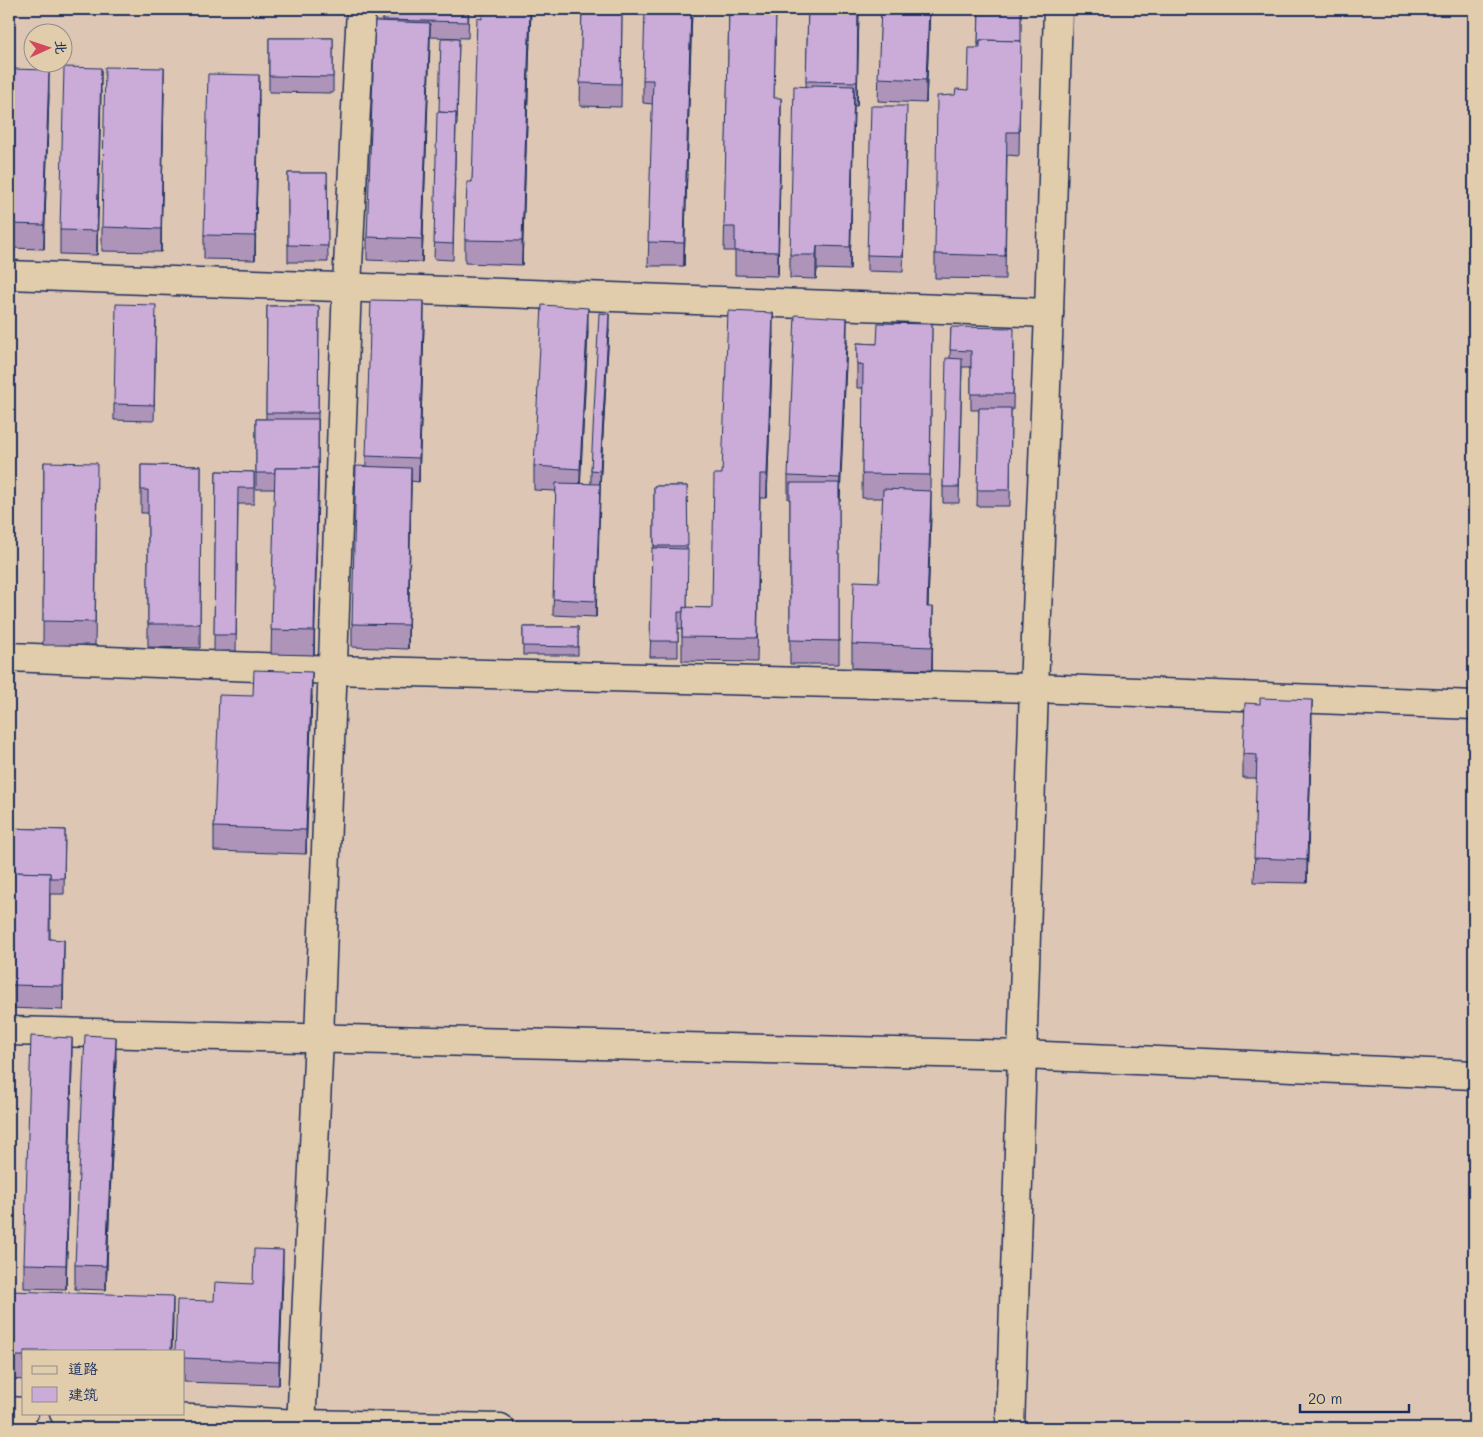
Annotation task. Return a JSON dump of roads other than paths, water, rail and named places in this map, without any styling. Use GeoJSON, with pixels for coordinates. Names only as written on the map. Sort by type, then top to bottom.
{"type":"FeatureCollection","features":[{"type":"Feature","properties":{"kind":"street"},"geometry":{"type":"LineString","coordinates":[[302,1426],[319,1038],[347,286],[361,9]]}},
{"type":"Feature","properties":{"kind":"street"},"geometry":{"type":"LineString","coordinates":[[1010,1428],[1034,688],[1050,313],[1058,9]]}},
{"type":"Feature","properties":{"kind":"street"},"geometry":{"type":"LineString","coordinates":[[9,275],[1050,313]]}},
{"type":"Feature","properties":{"kind":"street"},"geometry":{"type":"LineString","coordinates":[[9,657],[332,670],[1034,688],[1474,705]]}},
{"type":"Feature","properties":{"kind":"street"},"geometry":{"type":"LineString","coordinates":[[9,1031],[1022,1055],[1474,1075]]}},
{"type":"Feature","properties":{"kind":"street"},"geometry":{"type":"LineString","coordinates":[[9,1411],[22,1412]]}},
{"type":"Feature","properties":{"kind":"street"},"geometry":{"type":"LineString","coordinates":[[82,1414],[302,1426],[500,1428]]}}]}
